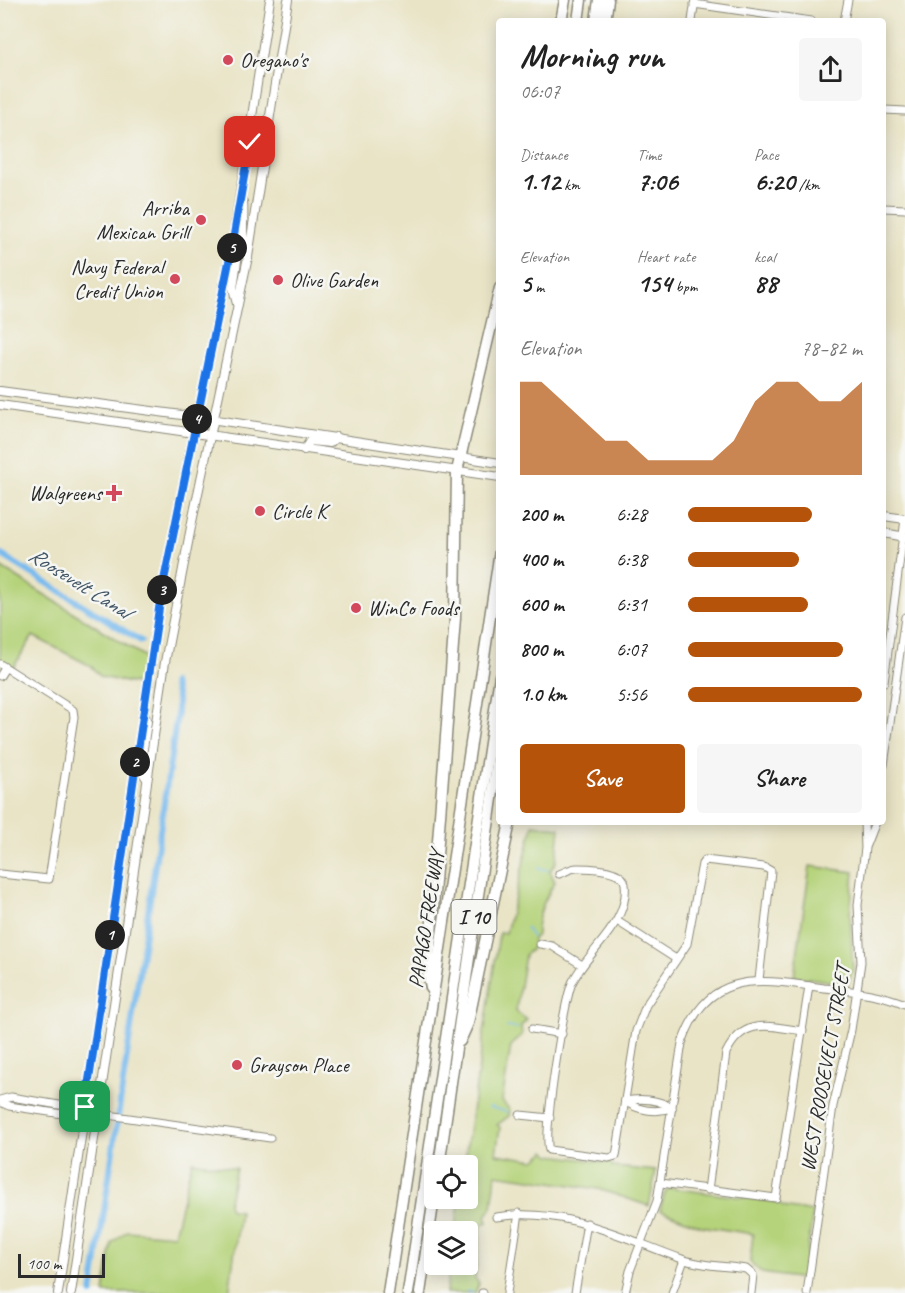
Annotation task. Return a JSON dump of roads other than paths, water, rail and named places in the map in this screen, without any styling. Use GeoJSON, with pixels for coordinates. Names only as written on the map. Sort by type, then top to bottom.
{"type":"FeatureCollection","features":[{"type":"Feature","properties":{"kind":"highway"},"geometry":{"type":"LineString","coordinates":[[562,18],[565,0]]}},
{"type":"Feature","properties":{"kind":"highway"},"geometry":{"type":"LineString","coordinates":[[578,18],[581,0]]}},
{"type":"Feature","properties":{"kind":"highway"},"geometry":{"type":"LineString","coordinates":[[596,18],[599,0]]}},
{"type":"Feature","properties":{"kind":"highway"},"geometry":{"type":"LineString","coordinates":[[606,18],[608,0]]}},
{"type":"Feature","properties":{"kind":"highway"},"geometry":{"type":"LineString","coordinates":[[433,998],[428,973],[455,618],[457,471],[496,304]]}},
{"type":"Feature","properties":{"kind":"highway","name":"PAPAGO FREEWAY"},"geometry":{"type":"LineString","coordinates":[[388,1293],[496,578]]}},
{"type":"Feature","properties":{"kind":"highway"},"geometry":{"type":"LineString","coordinates":[[408,1293],[496,703]]}},
{"type":"Feature","properties":{"kind":"highway","name":"I 10"},"geometry":{"type":"LineString","coordinates":[[441,1155],[496,770]]}},
{"type":"Feature","properties":{"kind":"highway"},"geometry":{"type":"LineString","coordinates":[[455,1052],[468,1023],[509,825]]}},
{"type":"Feature","properties":{"kind":"highway"},"geometry":{"type":"LineString","coordinates":[[420,1293],[432,1209]]}},
{"type":"Feature","properties":{"kind":"highway"},"geometry":{"type":"LineString","coordinates":[[381,1293],[393,1265]]}},
{"type":"Feature","properties":{"kind":"main road"},"geometry":{"type":"LineString","coordinates":[[57,1293],[161,595],[242,192],[270,0]]}},
{"type":"Feature","properties":{"kind":"main road"},"geometry":{"type":"LineString","coordinates":[[282,0],[286,14]]}},
{"type":"Feature","properties":{"kind":"main road"},"geometry":{"type":"LineString","coordinates":[[71,1293],[147,779],[177,597],[248,257],[288,0]]}},
{"type":"Feature","properties":{"kind":"main road"},"geometry":{"type":"LineString","coordinates":[[242,192],[245,221],[242,247],[248,257]]}},
{"type":"Feature","properties":{"kind":"main road"},"geometry":{"type":"LineString","coordinates":[[231,252],[237,261],[233,288],[238,307]]}},
{"type":"Feature","properties":{"kind":"main road"},"geometry":{"type":"LineString","coordinates":[[0,391],[197,417],[496,462]]}},
{"type":"Feature","properties":{"kind":"main road"},"geometry":{"type":"LineString","coordinates":[[0,405],[496,476]]}},
{"type":"Feature","properties":{"kind":"main road"},"geometry":{"type":"LineString","coordinates":[[304,450],[310,441],[330,443],[336,437]]}},
{"type":"Feature","properties":{"kind":"main road"},"geometry":{"type":"LineString","coordinates":[[886,516],[905,519]]}},
{"type":"Feature","properties":{"kind":"main road"},"geometry":{"type":"LineString","coordinates":[[886,533],[904,536]]}},
{"type":"Feature","properties":{"kind":"main road"},"geometry":{"type":"LineString","coordinates":[[161,595],[177,597]]}},
{"type":"Feature","properties":{"kind":"main road"},"geometry":{"type":"LineString","coordinates":[[143,712],[147,722],[140,769],[147,779]]}},
{"type":"Feature","properties":{"kind":"street"},"geometry":{"type":"LineString","coordinates":[[845,18],[848,0]]}},
{"type":"Feature","properties":{"kind":"street"},"geometry":{"type":"LineString","coordinates":[[692,18],[695,2],[768,18]]}},
{"type":"Feature","properties":{"kind":"street"},"geometry":{"type":"LineString","coordinates":[[886,110],[905,111]]}},
{"type":"Feature","properties":{"kind":"street"},"geometry":{"type":"LineString","coordinates":[[886,208],[905,209]]}},
{"type":"Feature","properties":{"kind":"street"},"geometry":{"type":"LineString","coordinates":[[886,667],[905,519]]}},
{"type":"Feature","properties":{"kind":"street"},"geometry":{"type":"LineString","coordinates":[[886,751],[905,617]]}},
{"type":"Feature","properties":{"kind":"street"},"geometry":{"type":"LineString","coordinates":[[0,676],[2,666],[73,710],[73,729],[49,879],[0,874]]}},
{"type":"Feature","properties":{"kind":"street","name":"WEST ROOSEVELT STREET"},"geometry":{"type":"LineString","coordinates":[[807,1293],[833,1106],[852,1030],[861,962],[858,905],[865,848],[864,825]]}},
{"type":"Feature","properties":{"kind":"street","name":"WEST ROOSEVELT STREET"},"geometry":{"type":"LineString","coordinates":[[865,848],[874,825]]}},
{"type":"Feature","properties":{"kind":"street"},"geometry":{"type":"LineString","coordinates":[[560,874],[575,868],[617,873],[623,877],[624,891],[616,921],[582,965],[568,992],[549,1118],[549,1150],[609,1158],[616,1156],[639,1020],[687,944],[702,864],[705,860],[765,867],[771,871],[759,980]]}},
{"type":"Feature","properties":{"kind":"street"},"geometry":{"type":"LineString","coordinates":[[616,921],[676,959]]}},
{"type":"Feature","properties":{"kind":"street"},"geometry":{"type":"LineString","coordinates":[[540,945],[552,946],[582,965]]}},
{"type":"Feature","properties":{"kind":"street"},"geometry":{"type":"LineString","coordinates":[[625,1293],[661,1183],[682,1043],[696,1011],[713,995],[726,988],[739,982],[759,980],[857,992],[905,1004]]}},
{"type":"Feature","properties":{"kind":"street"},"geometry":{"type":"LineString","coordinates":[[661,1183],[776,1198],[809,986]]}},
{"type":"Feature","properties":{"kind":"street"},"geometry":{"type":"LineString","coordinates":[[708,1190],[726,1053],[733,1039],[742,1031],[752,1027],[802,1031]]}},
{"type":"Feature","properties":{"kind":"street"},"geometry":{"type":"LineString","coordinates":[[532,1029],[562,1034]]}},
{"type":"Feature","properties":{"kind":"street"},"geometry":{"type":"LineString","coordinates":[[0,1101],[11,1097],[98,1115],[270,1138]]}},
{"type":"Feature","properties":{"kind":"street"},"geometry":{"type":"LineString","coordinates":[[625,1101],[635,1099],[663,1102],[672,1108]]}},
{"type":"Feature","properties":{"kind":"street"},"geometry":{"type":"LineString","coordinates":[[520,1114],[549,1118]]}},
{"type":"Feature","properties":{"kind":"street"},"geometry":{"type":"LineString","coordinates":[[496,1217],[519,1214],[587,1223],[684,1260],[752,1272],[751,1293]]}},
{"type":"Feature","properties":{"kind":"street"},"geometry":{"type":"LineString","coordinates":[[507,1293],[519,1214]]}},
{"type":"Feature","properties":{"kind":"street"},"geometry":{"type":"LineString","coordinates":[[575,1293],[587,1223]]}},
{"type":"Feature","properties":{"kind":"street"},"geometry":{"type":"LineString","coordinates":[[672,1293],[684,1260]]}},
{"type":"Feature","properties":{"kind":"waterway","name":"Roosevelt Canal"},"geometry":{"type":"LineString","coordinates":[[0,554],[141,641]]}},
{"type":"Feature","properties":{"kind":"waterway","name":"Roosevelt Canal"},"geometry":{"type":"LineString","coordinates":[[92,1293],[177,715],[177,698],[173,683]]}},
{"type":"Feature","properties":{"kind":"waterway"},"geometry":{"type":"LineString","coordinates":[[538,868],[548,870]]}},
{"type":"Feature","properties":{"kind":"waterway"},"geometry":{"type":"LineString","coordinates":[[526,928],[532,937]]}},
{"type":"Feature","properties":{"kind":"waterway"},"geometry":{"type":"LineString","coordinates":[[507,1027],[518,1028]]}},
{"type":"Feature","properties":{"kind":"waterway"},"geometry":{"type":"LineString","coordinates":[[489,1107],[507,1112]]}},
{"type":"Feature","properties":{"kind":"waterway"},"geometry":{"type":"LineString","coordinates":[[466,1291],[473,1292]]}},
{"type":"Feature","properties":{"kind":"place","name":"Oregano's"},"geometry":{"type":"Point","coordinates":[228,60]}},
{"type":"Feature","properties":{"kind":"place","name":"Arriba Mexican Grill"},"geometry":{"type":"Point","coordinates":[201,220]}},
{"type":"Feature","properties":{"kind":"place","name":"Navy Federal Credit Union"},"geometry":{"type":"Point","coordinates":[175,279]}},
{"type":"Feature","properties":{"kind":"place","name":"Olive Garden"},"geometry":{"type":"Point","coordinates":[278,280]}},
{"type":"Feature","properties":{"kind":"place","name":"Walgreens"},"geometry":{"type":"Point","coordinates":[114,493]}},
{"type":"Feature","properties":{"kind":"place","name":"Circle K"},"geometry":{"type":"Point","coordinates":[260,511]}},
{"type":"Feature","properties":{"kind":"place","name":"WinCo Foods"},"geometry":{"type":"Point","coordinates":[356,608]}},
{"type":"Feature","properties":{"kind":"place","name":"Grayson Place"},"geometry":{"type":"Point","coordinates":[237,1065]}}]}
